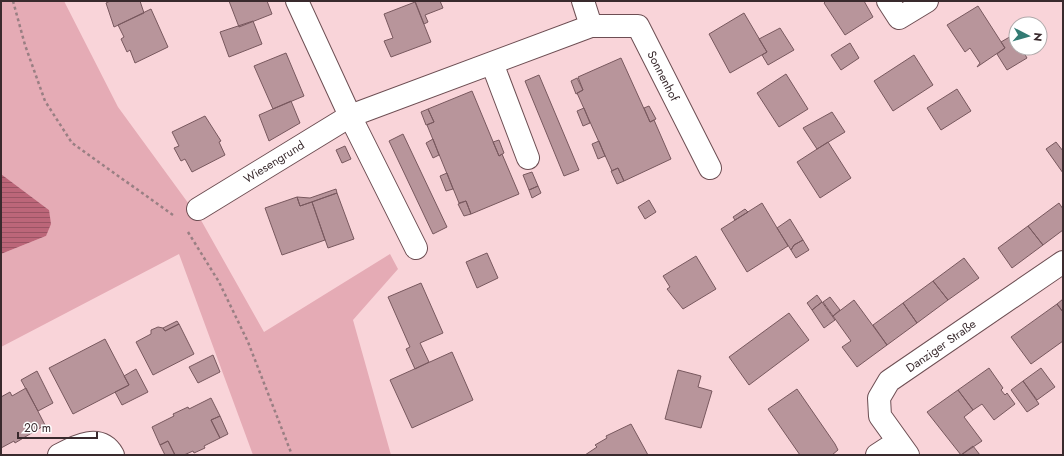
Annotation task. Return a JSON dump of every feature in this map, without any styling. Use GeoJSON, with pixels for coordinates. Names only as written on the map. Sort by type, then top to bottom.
{"type":"FeatureCollection","features":[{"type":"Feature","properties":{"kind":"street"},"geometry":{"type":"LineString","coordinates":[[297,1],[350,116],[416,248]]}},
{"type":"Feature","properties":{"kind":"street"},"geometry":{"type":"LineString","coordinates":[[583,1],[591,26]]}},
{"type":"Feature","properties":{"kind":"street"},"geometry":{"type":"LineString","coordinates":[[888,1],[899,18],[927,1]]}},
{"type":"Feature","properties":{"kind":"street","name":"Sonnenhof"},"geometry":{"type":"LineString","coordinates":[[492,63],[591,26],[638,26],[710,168]]}},
{"type":"Feature","properties":{"kind":"street"},"geometry":{"type":"LineString","coordinates":[[492,63],[528,158]]}},
{"type":"Feature","properties":{"kind":"street","name":"Wiesengrund"},"geometry":{"type":"LineString","coordinates":[[198,209],[350,116],[492,63]]}},
{"type":"Feature","properties":{"kind":"street","name":"Danziger Straße"},"geometry":{"type":"LineString","coordinates":[[903,448],[880,416],[879,398],[889,381],[1063,262]]}},
{"type":"Feature","properties":{"kind":"street"},"geometry":{"type":"LineString","coordinates":[[59,455],[87,442],[100,444],[110,450],[113,455]]}},
{"type":"Feature","properties":{"kind":"street"},"geometry":{"type":"LineString","coordinates":[[876,455],[903,448]]}},
{"type":"Feature","properties":{"kind":"path"},"geometry":{"type":"LineString","coordinates":[[13,1],[25,45],[45,101],[72,143],[175,216]]}},
{"type":"Feature","properties":{"kind":"path"},"geometry":{"type":"LineString","coordinates":[[186,228],[219,282],[248,342],[292,455]]}},
{"type":"Feature","properties":{"kind":"shaded area"},"geometry":{"type":"Polygon","coordinates":[[[1,1],[64,1],[118,107],[202,222],[264,332],[390,254],[398,269],[353,320],[391,455],[253,455],[179,254],[1,347],[1,254],[46,236],[49,210],[1,174],[1,1]]]}},
{"type":"Feature","properties":{"kind":"shaded area"},"geometry":{"type":"Polygon","coordinates":[[[1,174],[49,210],[51,224],[46,236],[1,254],[1,174]]]}},
{"type":"Feature","properties":{"kind":"building"},"geometry":{"type":"Polygon","coordinates":[[[110,1],[140,1],[144,13],[114,27],[106,3],[110,1]]]}},
{"type":"Feature","properties":{"kind":"building"},"geometry":{"type":"Polygon","coordinates":[[[229,1],[267,1],[272,14],[239,27],[229,1]]]}},
{"type":"Feature","properties":{"kind":"building"},"geometry":{"type":"Polygon","coordinates":[[[415,1],[440,1],[443,8],[425,15],[428,22],[424,24],[415,1]]]}},
{"type":"Feature","properties":{"kind":"building"},"geometry":{"type":"Polygon","coordinates":[[[826,1],[864,1],[873,17],[845,35],[824,3],[826,1]]]}},
{"type":"Feature","properties":{"kind":"building"},"geometry":{"type":"Polygon","coordinates":[[[415,2],[431,42],[391,57],[384,41],[393,38],[384,14],[415,2]]]}},
{"type":"Feature","properties":{"kind":"building"},"geometry":{"type":"Polygon","coordinates":[[[978,6],[1005,48],[977,67],[980,63],[970,48],[965,52],[947,25],[978,6]]]}},
{"type":"Feature","properties":{"kind":"building"},"geometry":{"type":"Polygon","coordinates":[[[151,9],[168,47],[135,63],[130,50],[127,52],[121,39],[124,37],[118,25],[151,9]]]}},
{"type":"Feature","properties":{"kind":"building"},"geometry":{"type":"Polygon","coordinates":[[[744,13],[767,52],[730,73],[709,34],[744,13]]]}},
{"type":"Feature","properties":{"kind":"building"},"geometry":{"type":"Polygon","coordinates":[[[253,21],[262,44],[229,57],[220,32],[253,21]]]}},
{"type":"Feature","properties":{"kind":"building"},"geometry":{"type":"Polygon","coordinates":[[[780,28],[794,50],[768,65],[762,55],[767,52],[759,39],[780,28]]]}},
{"type":"Feature","properties":{"kind":"building"},"geometry":{"type":"Polygon","coordinates":[[[1008,38],[1008,56],[1026,56],[1027,58],[1007,70],[997,54],[1005,48],[1001,42],[1008,38]]]}},
{"type":"Feature","properties":{"kind":"building"},"geometry":{"type":"Polygon","coordinates":[[[850,43],[859,58],[841,70],[831,55],[850,43]]]}},
{"type":"Feature","properties":{"kind":"building"},"geometry":{"type":"Polygon","coordinates":[[[286,53],[304,96],[273,109],[254,66],[286,53]]]}},
{"type":"Feature","properties":{"kind":"building"},"geometry":{"type":"Polygon","coordinates":[[[914,55],[933,85],[893,111],[874,81],[914,55]]]}},
{"type":"Feature","properties":{"kind":"building"},"geometry":{"type":"Polygon","coordinates":[[[621,58],[650,122],[654,120],[671,159],[624,181],[618,168],[612,171],[577,93],[583,90],[578,77],[621,58]]]}},
{"type":"Feature","properties":{"kind":"building"},"geometry":{"type":"Polygon","coordinates":[[[786,74],[808,109],[779,127],[757,93],[786,74]]]}},
{"type":"Feature","properties":{"kind":"building"},"geometry":{"type":"Polygon","coordinates":[[[539,75],[579,170],[564,176],[525,81],[539,75]]]}},
{"type":"Feature","properties":{"kind":"building"},"geometry":{"type":"Polygon","coordinates":[[[577,78],[583,90],[576,94],[571,81],[577,78]]]}},
{"type":"Feature","properties":{"kind":"building"},"geometry":{"type":"Polygon","coordinates":[[[957,89],[971,111],[941,130],[927,108],[957,89]]]}},
{"type":"Feature","properties":{"kind":"building"},"geometry":{"type":"Polygon","coordinates":[[[472,91],[499,156],[502,154],[519,194],[471,214],[466,201],[459,203],[427,125],[434,122],[428,109],[472,91]]]}},
{"type":"Feature","properties":{"kind":"building"},"geometry":{"type":"Polygon","coordinates":[[[291,101],[300,123],[269,141],[259,115],[291,101]]]}},
{"type":"Feature","properties":{"kind":"building"},"geometry":{"type":"Polygon","coordinates":[[[649,106],[656,119],[650,122],[644,108],[649,106]]]}},
{"type":"Feature","properties":{"kind":"building"},"geometry":{"type":"Polygon","coordinates":[[[584,108],[590,123],[583,126],[577,111],[584,108]]]}},
{"type":"Feature","properties":{"kind":"building"},"geometry":{"type":"Polygon","coordinates":[[[428,109],[434,122],[426,125],[421,112],[428,109]]]}},
{"type":"Feature","properties":{"kind":"building"},"geometry":{"type":"Polygon","coordinates":[[[832,112],[845,132],[817,149],[803,128],[832,112]]]}},
{"type":"Feature","properties":{"kind":"building"},"geometry":{"type":"Polygon","coordinates":[[[205,116],[221,141],[219,142],[225,155],[192,172],[185,159],[181,161],[174,148],[179,146],[172,132],[205,116]]]}},
{"type":"Feature","properties":{"kind":"building"},"geometry":{"type":"Polygon","coordinates":[[[403,134],[447,227],[433,234],[389,141],[403,134]]]}},
{"type":"Feature","properties":{"kind":"building"},"geometry":{"type":"Polygon","coordinates":[[[433,139],[439,155],[433,158],[426,143],[433,139]]]}},
{"type":"Feature","properties":{"kind":"building"},"geometry":{"type":"Polygon","coordinates":[[[499,140],[504,153],[499,156],[493,142],[499,140]]]}},
{"type":"Feature","properties":{"kind":"building"},"geometry":{"type":"Polygon","coordinates":[[[599,141],[605,156],[598,159],[592,144],[599,141]]]}},
{"type":"Feature","properties":{"kind":"building"},"geometry":{"type":"Polygon","coordinates":[[[828,142],[851,178],[820,198],[797,162],[828,142]]]}},
{"type":"Feature","properties":{"kind":"building"},"geometry":{"type":"Polygon","coordinates":[[[1056,142],[1063,151],[1063,173],[1046,149],[1056,142]]]}},
{"type":"Feature","properties":{"kind":"building"},"geometry":{"type":"Polygon","coordinates":[[[345,146],[351,159],[342,163],[336,150],[345,146]]]}},
{"type":"Feature","properties":{"kind":"building"},"geometry":{"type":"Polygon","coordinates":[[[618,168],[624,181],[617,184],[611,171],[618,168]]]}},
{"type":"Feature","properties":{"kind":"building"},"geometry":{"type":"Polygon","coordinates":[[[532,172],[538,186],[529,190],[523,175],[532,172]]]}},
{"type":"Feature","properties":{"kind":"building"},"geometry":{"type":"Polygon","coordinates":[[[447,173],[453,189],[446,191],[440,176],[447,173]]]}},
{"type":"Feature","properties":{"kind":"building"},"geometry":{"type":"Polygon","coordinates":[[[538,186],[541,193],[532,198],[529,190],[538,186]]]}},
{"type":"Feature","properties":{"kind":"building"},"geometry":{"type":"Polygon","coordinates":[[[336,189],[337,193],[300,206],[297,197],[310,198],[336,189]]]}},
{"type":"Feature","properties":{"kind":"building"},"geometry":{"type":"Polygon","coordinates":[[[337,193],[354,239],[328,248],[312,202],[337,193]]]}},
{"type":"Feature","properties":{"kind":"building"},"geometry":{"type":"Polygon","coordinates":[[[297,197],[300,206],[312,202],[325,240],[282,255],[265,208],[297,197]]]}},
{"type":"Feature","properties":{"kind":"building"},"geometry":{"type":"Polygon","coordinates":[[[649,200],[656,212],[645,219],[638,207],[649,200]]]}},
{"type":"Feature","properties":{"kind":"building"},"geometry":{"type":"Polygon","coordinates":[[[466,201],[471,214],[464,216],[458,204],[466,201]]]}},
{"type":"Feature","properties":{"kind":"building"},"geometry":{"type":"Polygon","coordinates":[[[762,203],[788,246],[747,272],[721,229],[762,203]]]}},
{"type":"Feature","properties":{"kind":"building"},"geometry":{"type":"Polygon","coordinates":[[[1059,203],[1063,209],[1063,230],[1043,245],[1028,226],[1059,203]]]}},
{"type":"Feature","properties":{"kind":"building"},"geometry":{"type":"Polygon","coordinates":[[[745,209],[748,212],[735,220],[733,217],[745,209]]]}},
{"type":"Feature","properties":{"kind":"building"},"geometry":{"type":"Polygon","coordinates":[[[790,219],[803,240],[794,245],[791,250],[777,228],[790,219]]]}},
{"type":"Feature","properties":{"kind":"building"},"geometry":{"type":"Polygon","coordinates":[[[1028,226],[1043,245],[1012,268],[998,248],[1028,226]]]}},
{"type":"Feature","properties":{"kind":"building"},"geometry":{"type":"Polygon","coordinates":[[[803,240],[809,250],[796,258],[791,250],[794,245],[803,240]]]}},
{"type":"Feature","properties":{"kind":"building"},"geometry":{"type":"Polygon","coordinates":[[[487,253],[498,278],[477,288],[466,262],[487,253]]]}},
{"type":"Feature","properties":{"kind":"building"},"geometry":{"type":"Polygon","coordinates":[[[696,256],[716,289],[683,309],[667,289],[670,287],[663,276],[696,256]]]}},
{"type":"Feature","properties":{"kind":"building"},"geometry":{"type":"Polygon","coordinates":[[[964,258],[979,278],[948,300],[933,281],[964,258]]]}},
{"type":"Feature","properties":{"kind":"building"},"geometry":{"type":"Polygon","coordinates":[[[933,281],[948,300],[917,323],[903,303],[933,281]]]}},
{"type":"Feature","properties":{"kind":"building"},"geometry":{"type":"Polygon","coordinates":[[[421,283],[443,333],[420,343],[429,362],[415,369],[406,349],[410,347],[388,297],[421,283]]]}},
{"type":"Feature","properties":{"kind":"building"},"geometry":{"type":"Polygon","coordinates":[[[817,295],[822,302],[812,310],[807,303],[817,295]]]}},
{"type":"Feature","properties":{"kind":"building"},"geometry":{"type":"Polygon","coordinates":[[[830,297],[840,310],[833,316],[823,302],[830,297]]]}},
{"type":"Feature","properties":{"kind":"building"},"geometry":{"type":"Polygon","coordinates":[[[1063,299],[1063,312],[1057,304],[1063,299]]]}},
{"type":"Feature","properties":{"kind":"building"},"geometry":{"type":"Polygon","coordinates":[[[854,300],[887,345],[857,367],[842,347],[851,341],[833,316],[854,300]]]}},
{"type":"Feature","properties":{"kind":"building"},"geometry":{"type":"Polygon","coordinates":[[[822,302],[835,320],[824,328],[812,310],[822,302]]]}},
{"type":"Feature","properties":{"kind":"building"},"geometry":{"type":"Polygon","coordinates":[[[903,303],[917,323],[887,345],[873,325],[903,303]]]}},
{"type":"Feature","properties":{"kind":"building"},"geometry":{"type":"Polygon","coordinates":[[[1057,304],[1063,312],[1063,341],[1031,364],[1011,337],[1057,304]]]}},
{"type":"Feature","properties":{"kind":"building"},"geometry":{"type":"Polygon","coordinates":[[[789,313],[809,340],[749,385],[729,357],[789,313]]]}},
{"type":"Feature","properties":{"kind":"building"},"geometry":{"type":"Polygon","coordinates":[[[177,321],[179,324],[165,331],[163,328],[177,321]]]}},
{"type":"Feature","properties":{"kind":"building"},"geometry":{"type":"Polygon","coordinates":[[[179,324],[194,354],[153,375],[136,342],[151,334],[151,330],[158,327],[163,328],[165,331],[179,324]]]}},
{"type":"Feature","properties":{"kind":"building"},"geometry":{"type":"Polygon","coordinates":[[[105,339],[129,385],[73,414],[49,368],[105,339]]]}},
{"type":"Feature","properties":{"kind":"building"},"geometry":{"type":"Polygon","coordinates":[[[452,352],[473,400],[412,428],[390,380],[452,352]]]}},
{"type":"Feature","properties":{"kind":"building"},"geometry":{"type":"Polygon","coordinates":[[[213,355],[220,372],[198,383],[189,367],[213,355]]]}},
{"type":"Feature","properties":{"kind":"building"},"geometry":{"type":"Polygon","coordinates":[[[989,368],[1003,388],[1001,390],[1005,395],[1007,393],[1015,404],[994,420],[982,404],[973,410],[958,390],[989,368]]]}},
{"type":"Feature","properties":{"kind":"building"},"geometry":{"type":"Polygon","coordinates":[[[1041,368],[1055,387],[1037,400],[1023,381],[1041,368]]]}},
{"type":"Feature","properties":{"kind":"building"},"geometry":{"type":"Polygon","coordinates":[[[136,369],[148,392],[122,405],[115,392],[129,385],[124,376],[136,369]]]}},
{"type":"Feature","properties":{"kind":"building"},"geometry":{"type":"Polygon","coordinates":[[[678,370],[701,376],[698,387],[712,391],[701,428],[665,419],[678,370]]]}},
{"type":"Feature","properties":{"kind":"building"},"geometry":{"type":"Polygon","coordinates":[[[37,371],[53,403],[38,411],[21,380],[37,371]]]}},
{"type":"Feature","properties":{"kind":"building"},"geometry":{"type":"Polygon","coordinates":[[[1023,381],[1039,404],[1027,412],[1011,390],[1023,381]]]}},
{"type":"Feature","properties":{"kind":"building"},"geometry":{"type":"Polygon","coordinates":[[[26,388],[45,425],[15,443],[14,441],[1,448],[1,397],[10,392],[12,396],[26,388]]]}},
{"type":"Feature","properties":{"kind":"building"},"geometry":{"type":"Polygon","coordinates":[[[797,389],[835,444],[838,450],[832,455],[800,455],[768,409],[797,389]]]}},
{"type":"Feature","properties":{"kind":"building"},"geometry":{"type":"Polygon","coordinates":[[[958,390],[973,410],[964,417],[982,441],[961,455],[927,412],[958,390]]]}},
{"type":"Feature","properties":{"kind":"building"},"geometry":{"type":"Polygon","coordinates":[[[211,398],[220,416],[211,420],[220,438],[204,446],[205,448],[194,453],[193,451],[184,455],[175,455],[168,441],[160,445],[152,427],[174,416],[173,414],[188,407],[189,409],[211,398]]]}},
{"type":"Feature","properties":{"kind":"building"},"geometry":{"type":"Polygon","coordinates":[[[220,416],[228,434],[220,438],[211,420],[220,416]]]}},
{"type":"Feature","properties":{"kind":"building"},"geometry":{"type":"Polygon","coordinates":[[[631,424],[648,455],[585,455],[597,447],[595,445],[607,438],[606,436],[631,424]]]}},
{"type":"Feature","properties":{"kind":"building"},"geometry":{"type":"Polygon","coordinates":[[[168,441],[175,455],[165,455],[160,445],[168,441]]]}},
{"type":"Feature","properties":{"kind":"building"},"geometry":{"type":"Polygon","coordinates":[[[973,446],[980,455],[961,455],[973,446]]]}}]}
